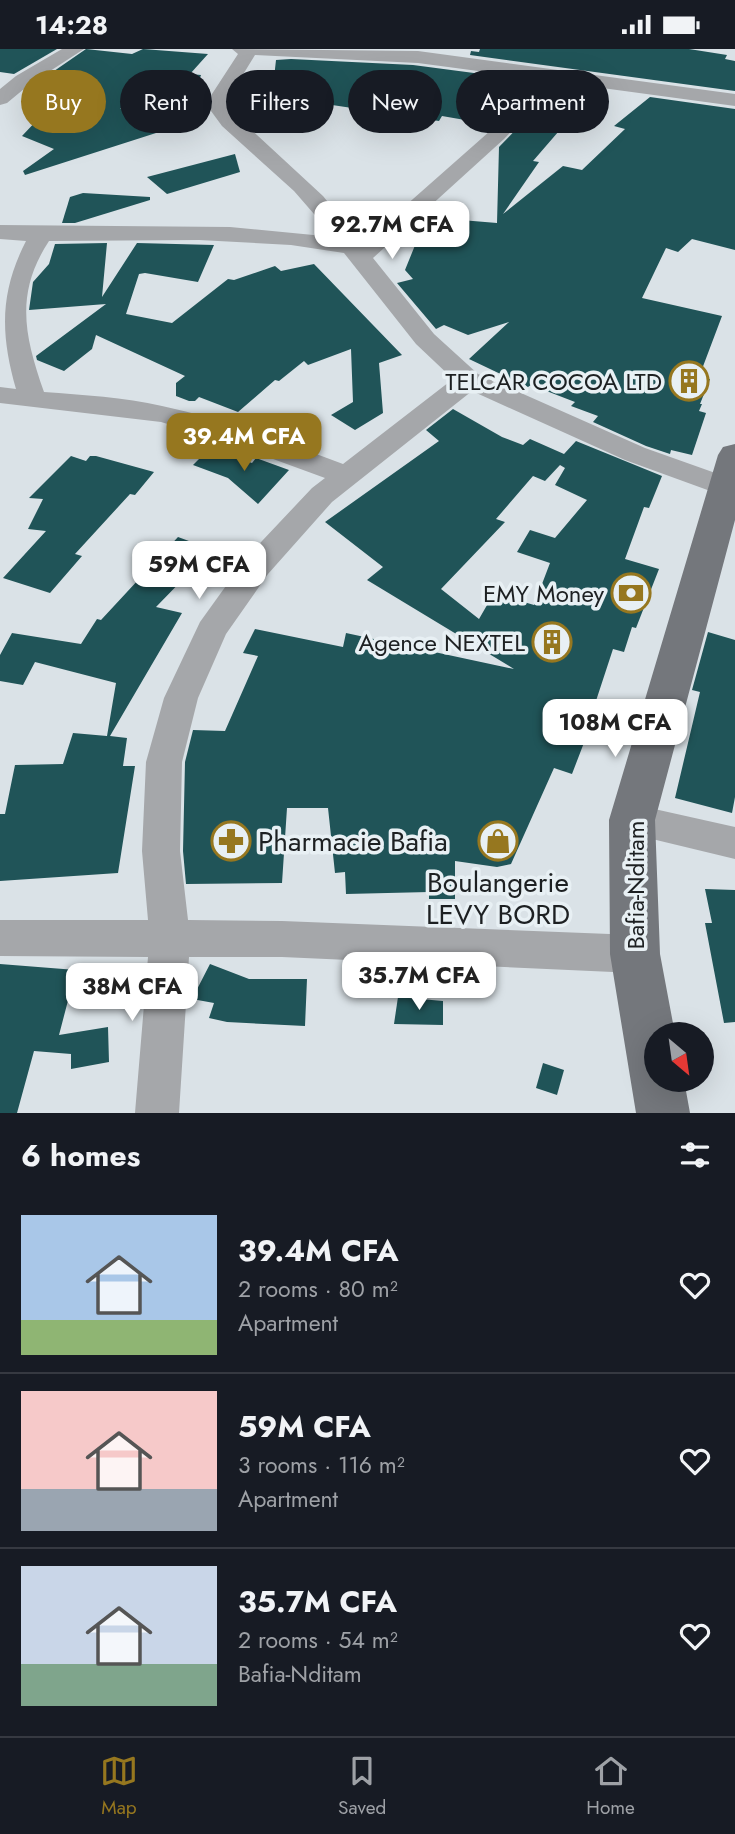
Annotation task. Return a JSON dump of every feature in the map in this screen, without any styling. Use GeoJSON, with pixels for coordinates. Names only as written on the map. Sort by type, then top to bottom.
{"type":"FeatureCollection","features":[{"type":"Feature","properties":{"kind":"main road","name":"Bafia-Nditam"},"geometry":{"type":"LineString","coordinates":[[647,1022],[635,954],[632,820],[732,477]]}},
{"type":"Feature","properties":{"kind":"main road","name":"Bafia-Nditam"},"geometry":{"type":"LineString","coordinates":[[660,1092],[663,1113]]}},
{"type":"Feature","properties":{"kind":"street"},"geometry":{"type":"LineString","coordinates":[[0,99],[23,80],[75,49]]}},
{"type":"Feature","properties":{"kind":"street"},"geometry":{"type":"LineString","coordinates":[[510,70],[418,57],[245,50],[221,95],[219,106],[225,117],[307,189],[425,339],[469,380],[635,454],[732,477]]}},
{"type":"Feature","properties":{"kind":"street"},"geometry":{"type":"LineString","coordinates":[[609,83],[735,100]]}},
{"type":"Feature","properties":{"kind":"street"},"geometry":{"type":"LineString","coordinates":[[356,252],[499,133]]}},
{"type":"Feature","properties":{"kind":"street"},"geometry":{"type":"LineString","coordinates":[[0,232],[40,236],[167,233],[318,240],[356,252]]}},
{"type":"Feature","properties":{"kind":"street"},"geometry":{"type":"LineString","coordinates":[[33,399],[16,339],[13,300],[19,272],[40,236]]}},
{"type":"Feature","properties":{"kind":"street"},"geometry":{"type":"LineString","coordinates":[[157,1113],[170,937],[161,851],[164,762],[181,698],[212,630],[257,566],[322,495],[469,380]]}},
{"type":"Feature","properties":{"kind":"street"},"geometry":{"type":"LineString","coordinates":[[0,395],[132,409],[163,415],[248,440],[346,475]]}},
{"type":"Feature","properties":{"kind":"street"},"geometry":{"type":"LineString","coordinates":[[632,820],[735,843]]}},
{"type":"Feature","properties":{"kind":"street"},"geometry":{"type":"LineString","coordinates":[[0,938],[282,939],[635,954]]}},
{"type":"Feature","properties":{"kind":"building"},"geometry":{"type":"Polygon","coordinates":[[[0,49],[57,49],[14,74],[0,72],[0,49]]]}},
{"type":"Feature","properties":{"kind":"building"},"geometry":{"type":"Polygon","coordinates":[[[86,49],[132,54],[143,49],[208,54],[194,70],[120,70],[120,133],[156,133],[25,175],[23,171],[54,149],[22,136],[25,133],[106,133],[106,70],[56,70],[86,49]]]}},
{"type":"Feature","properties":{"kind":"building"},"geometry":{"type":"Polygon","coordinates":[[[480,49],[689,49],[727,55],[725,59],[735,61],[735,91],[609,74],[609,70],[580,70],[470,55],[471,51],[479,52],[480,49]]]}},
{"type":"Feature","properties":{"kind":"building"},"geometry":{"type":"Polygon","coordinates":[[[276,60],[413,65],[456,71],[456,118],[442,116],[442,70],[348,70],[348,107],[334,105],[334,70],[275,70],[276,60]]]}},
{"type":"Feature","properties":{"kind":"building"},"geometry":{"type":"Polygon","coordinates":[[[650,97],[735,109],[735,250],[692,239],[678,252],[666,248],[642,298],[722,316],[699,377],[710,379],[700,404],[699,411],[706,413],[692,455],[671,450],[670,454],[646,446],[593,422],[598,416],[571,406],[575,402],[531,385],[528,387],[469,359],[509,322],[468,335],[444,325],[436,329],[397,283],[413,279],[405,270],[420,233],[430,222],[460,226],[461,220],[497,223],[499,147],[513,133],[557,133],[533,161],[539,162],[503,214],[563,166],[582,170],[625,129],[614,126],[650,97]]]}},
{"type":"Feature","properties":{"kind":"building"},"geometry":{"type":"Polygon","coordinates":[[[235,154],[240,172],[167,194],[147,177],[235,154]]]}},
{"type":"Feature","properties":{"kind":"building"},"geometry":{"type":"Polygon","coordinates":[[[83,193],[150,197],[150,200],[75,223],[62,223],[70,197],[83,193]]]}},
{"type":"Feature","properties":{"kind":"building"},"geometry":{"type":"Polygon","coordinates":[[[107,243],[102,297],[137,243],[214,245],[198,282],[139,274],[126,314],[172,323],[228,279],[234,280],[275,266],[281,271],[314,264],[402,355],[379,363],[383,413],[355,430],[331,415],[353,402],[351,349],[308,365],[304,361],[279,381],[275,380],[238,412],[199,397],[195,401],[189,401],[176,396],[176,383],[185,376],[96,335],[92,349],[64,371],[37,360],[36,356],[106,304],[29,310],[33,282],[49,264],[55,244],[107,243]]]}},
{"type":"Feature","properties":{"kind":"building"},"geometry":{"type":"Polygon","coordinates":[[[453,409],[502,437],[523,445],[530,439],[564,454],[576,441],[662,476],[649,508],[644,507],[625,559],[659,569],[636,628],[632,627],[624,652],[613,649],[592,713],[595,714],[572,774],[554,768],[511,864],[497,867],[455,861],[455,899],[429,899],[429,892],[346,894],[345,872],[335,873],[328,808],[287,808],[282,883],[186,884],[183,851],[185,762],[193,730],[225,731],[258,656],[243,653],[255,629],[343,647],[346,633],[514,669],[367,580],[383,567],[325,522],[439,441],[426,430],[453,409]],[[560,465],[545,481],[533,476],[496,519],[505,522],[441,589],[479,619],[494,593],[534,605],[550,563],[517,552],[530,530],[555,538],[587,500],[555,485],[565,468],[560,465]]]}},
{"type":"Feature","properties":{"kind":"building"},"geometry":{"type":"Polygon","coordinates":[[[210,448],[252,463],[256,458],[289,470],[258,504],[228,478],[193,465],[210,448]]]}},
{"type":"Feature","properties":{"kind":"building"},"geometry":{"type":"Polygon","coordinates":[[[71,456],[86,461],[90,456],[96,456],[154,472],[135,495],[130,494],[75,554],[82,556],[50,593],[3,578],[46,531],[28,529],[43,499],[29,498],[71,456]]]}},
{"type":"Feature","properties":{"kind":"building"},"geometry":{"type":"Polygon","coordinates":[[[178,537],[238,559],[225,580],[191,571],[156,607],[182,613],[110,736],[127,738],[123,766],[135,766],[118,873],[0,881],[0,814],[5,814],[15,765],[63,764],[73,733],[107,736],[116,683],[35,662],[23,685],[0,681],[0,655],[12,633],[81,644],[97,619],[101,620],[178,537]]]}},
{"type":"Feature","properties":{"kind":"building"},"geometry":{"type":"Polygon","coordinates":[[[708,632],[735,640],[735,797],[732,813],[675,798],[700,692],[692,690],[708,632]]]}},
{"type":"Feature","properties":{"kind":"building"},"geometry":{"type":"Polygon","coordinates":[[[705,889],[735,890],[735,1022],[724,1023],[705,923],[712,923],[705,889]]]}},
{"type":"Feature","properties":{"kind":"building"},"geometry":{"type":"Polygon","coordinates":[[[0,964],[76,970],[59,1035],[108,1027],[109,1062],[71,1069],[71,1054],[34,1051],[17,1113],[0,1113],[0,964]]]}},
{"type":"Feature","properties":{"kind":"building"},"geometry":{"type":"Polygon","coordinates":[[[210,964],[249,979],[307,979],[305,1026],[227,1022],[209,1018],[214,1003],[192,999],[210,964]]]}},
{"type":"Feature","properties":{"kind":"building"},"geometry":{"type":"Polygon","coordinates":[[[398,997],[443,1001],[443,1025],[394,1024],[398,997]]]}},
{"type":"Feature","properties":{"kind":"building"},"geometry":{"type":"Polygon","coordinates":[[[543,1063],[564,1070],[557,1095],[536,1088],[543,1063]]]}},
{"type":"Feature","properties":{"kind":"place","name":"TELCAR COCOA LTD"},"geometry":{"type":"Point","coordinates":[689,381]}},
{"type":"Feature","properties":{"kind":"place","name":"EMY Money"},"geometry":{"type":"Point","coordinates":[631,593]}},
{"type":"Feature","properties":{"kind":"place","name":"Agence NEXTEL"},"geometry":{"type":"Point","coordinates":[552,642]}},
{"type":"Feature","properties":{"kind":"place","name":"Pharmacie Bafia"},"geometry":{"type":"Point","coordinates":[231,841]}},
{"type":"Feature","properties":{"kind":"place","name":"Boulangerie LEVY BORD"},"geometry":{"type":"Point","coordinates":[498,841]}}]}
